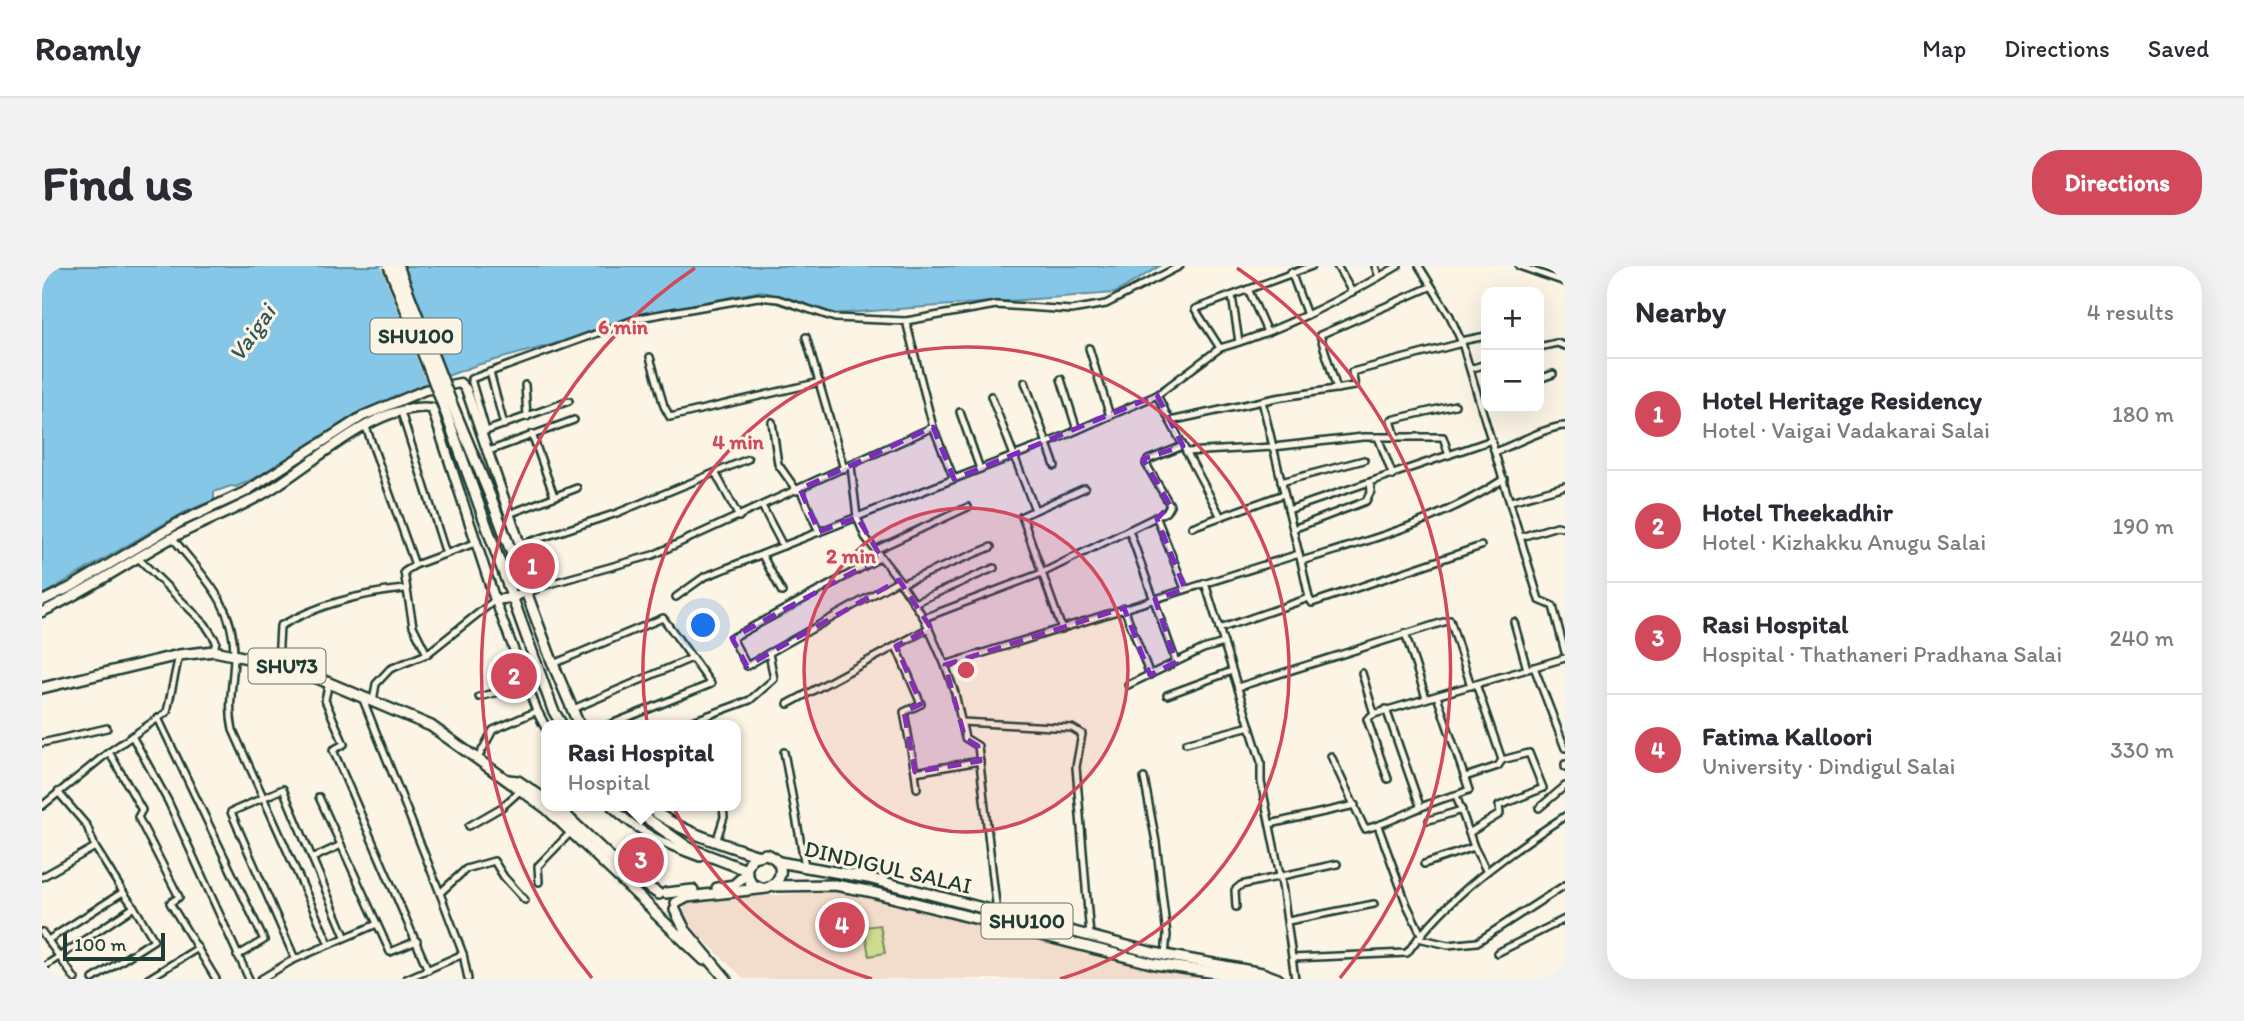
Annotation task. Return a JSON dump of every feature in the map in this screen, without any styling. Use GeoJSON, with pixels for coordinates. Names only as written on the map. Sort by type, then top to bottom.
{"type":"FeatureCollection","features":[{"type":"Feature","properties":{"kind":"main road","name":"SHU100"},"geometry":{"type":"LineString","coordinates":[[389,266],[447,404],[531,590],[552,664],[576,720]]}},
{"type":"Feature","properties":{"kind":"main road","name":"SHU100"},"geometry":{"type":"LineString","coordinates":[[398,266],[512,598],[542,681],[560,720]]}},
{"type":"Feature","properties":{"kind":"main road"},"geometry":{"type":"LineString","coordinates":[[42,601],[71,587],[180,522],[245,492],[363,416],[425,390],[460,383],[466,389],[483,432],[486,452],[520,545],[531,590],[512,598],[495,600],[432,408],[419,407],[366,427],[267,492],[172,537],[86,591],[42,612]]}},
{"type":"Feature","properties":{"kind":"main road","name":"SHU73"},"geometry":{"type":"LineString","coordinates":[[42,688],[179,655],[214,651],[234,653],[278,663],[361,695],[430,726],[508,780],[541,797]]}},
{"type":"Feature","properties":{"kind":"main road","name":"SHU73"},"geometry":{"type":"LineString","coordinates":[[523,789],[541,804]]}},
{"type":"Feature","properties":{"kind":"main road","name":"SHU73"},"geometry":{"type":"LineString","coordinates":[[549,811],[654,911]]}},
{"type":"Feature","properties":{"kind":"main road"},"geometry":{"type":"LineString","coordinates":[[561,811],[628,874],[663,894],[675,906],[685,930],[726,979]]}},
{"type":"Feature","properties":{"kind":"main road"},"geometry":{"type":"LineString","coordinates":[[636,811],[678,841],[746,872],[751,884],[766,887],[781,873],[779,862]]}},
{"type":"Feature","properties":{"kind":"main road","name":"SHU100"},"geometry":{"type":"LineString","coordinates":[[653,811],[665,820],[716,842],[756,855],[766,854],[779,862]]}},
{"type":"Feature","properties":{"kind":"main road"},"geometry":{"type":"LineString","coordinates":[[714,967],[693,951],[654,911],[654,899],[663,894],[734,885],[756,855]]}},
{"type":"Feature","properties":{"kind":"main road","name":"DINDIGUL SALAI"},"geometry":{"type":"LineString","coordinates":[[779,862],[869,878],[1091,938],[1262,973],[1276,979]]}},
{"type":"Feature","properties":{"kind":"main road","name":"DINDIGUL SALAI"},"geometry":{"type":"LineString","coordinates":[[654,911],[667,916],[687,897],[766,887],[846,887],[1155,964],[1257,979]]}},
{"type":"Feature","properties":{"kind":"main road","name":"DINDIGUL SALAI"},"geometry":{"type":"LineString","coordinates":[[1269,979],[1276,979]]}},
{"type":"Feature","properties":{"kind":"street"},"geometry":{"type":"LineString","coordinates":[[569,401],[483,432],[471,379],[639,318],[758,297],[778,299],[835,318],[906,321],[996,305],[1071,310],[1106,304],[1180,266]]}},
{"type":"Feature","properties":{"kind":"street"},"geometry":{"type":"LineString","coordinates":[[1220,348],[1195,309],[1312,266]]}},
{"type":"Feature","properties":{"kind":"street"},"geometry":{"type":"LineString","coordinates":[[1337,266],[1352,292]]}},
{"type":"Feature","properties":{"kind":"street"},"geometry":{"type":"LineString","coordinates":[[1376,266],[1379,277]]}},
{"type":"Feature","properties":{"kind":"street"},"geometry":{"type":"LineString","coordinates":[[676,597],[705,577],[1047,443],[1157,395],[1220,348],[1307,315],[1398,266]]}},
{"type":"Feature","properties":{"kind":"street"},"geometry":{"type":"LineString","coordinates":[[1419,266],[1450,316],[1481,395]]}},
{"type":"Feature","properties":{"kind":"street"},"geometry":{"type":"LineString","coordinates":[[1519,266],[1565,282]]}},
{"type":"Feature","properties":{"kind":"street"},"geometry":{"type":"LineString","coordinates":[[1291,272],[1307,315]]}},
{"type":"Feature","properties":{"kind":"street"},"geometry":{"type":"LineString","coordinates":[[1337,388],[1320,335],[1430,287]]}},
{"type":"Feature","properties":{"kind":"street"},"geometry":{"type":"LineString","coordinates":[[1248,289],[1267,332]]}},
{"type":"Feature","properties":{"kind":"street"},"geometry":{"type":"LineString","coordinates":[[1232,296],[1239,342]]}},
{"type":"Feature","properties":{"kind":"street"},"geometry":{"type":"LineString","coordinates":[[906,321],[933,427],[954,478]]}},
{"type":"Feature","properties":{"kind":"street"},"geometry":{"type":"LineString","coordinates":[[1170,421],[1262,401],[1355,386],[1352,372],[1481,337]]}},
{"type":"Feature","properties":{"kind":"street"},"geometry":{"type":"LineString","coordinates":[[806,338],[847,468],[857,517],[875,550],[924,618],[945,665],[965,738],[978,746],[998,924]]}},
{"type":"Feature","properties":{"kind":"street"},"geometry":{"type":"LineString","coordinates":[[1544,346],[1557,343],[1565,346]]}},
{"type":"Feature","properties":{"kind":"street"},"geometry":{"type":"LineString","coordinates":[[1089,348],[1110,416]]}},
{"type":"Feature","properties":{"kind":"street"},"geometry":{"type":"LineString","coordinates":[[650,357],[664,406],[670,417],[820,382]]}},
{"type":"Feature","properties":{"kind":"street"},"geometry":{"type":"LineString","coordinates":[[1470,369],[1481,366]]}},
{"type":"Feature","properties":{"kind":"street"},"geometry":{"type":"LineString","coordinates":[[490,372],[504,425]]}},
{"type":"Feature","properties":{"kind":"street"},"geometry":{"type":"LineString","coordinates":[[1544,377],[1553,374]]}},
{"type":"Feature","properties":{"kind":"street"},"geometry":{"type":"LineString","coordinates":[[1061,379],[1077,430]]}},
{"type":"Feature","properties":{"kind":"street"},"geometry":{"type":"LineString","coordinates":[[1025,382],[1055,466]]}},
{"type":"Feature","properties":{"kind":"street"},"geometry":{"type":"LineString","coordinates":[[525,384],[527,417]]}},
{"type":"Feature","properties":{"kind":"street"},"geometry":{"type":"LineString","coordinates":[[1157,395],[1220,515]]}},
{"type":"Feature","properties":{"kind":"street"},"geometry":{"type":"LineString","coordinates":[[991,396],[1035,510]]}},
{"type":"Feature","properties":{"kind":"street"},"geometry":{"type":"LineString","coordinates":[[1262,401],[1312,603],[1480,546]]}},
{"type":"Feature","properties":{"kind":"street"},"geometry":{"type":"LineString","coordinates":[[1396,437],[1391,420],[1455,405]]}},
{"type":"Feature","properties":{"kind":"street"},"geometry":{"type":"LineString","coordinates":[[401,412],[446,554]]}},
{"type":"Feature","properties":{"kind":"street"},"geometry":{"type":"LineString","coordinates":[[960,412],[980,468]]}},
{"type":"Feature","properties":{"kind":"street"},"geometry":{"type":"LineString","coordinates":[[1388,779],[1367,719],[1374,714],[1565,655],[1553,606],[1539,600],[1486,413]]}},
{"type":"Feature","properties":{"kind":"street"},"geometry":{"type":"LineString","coordinates":[[486,452],[574,420]]}},
{"type":"Feature","properties":{"kind":"street"},"geometry":{"type":"LineString","coordinates":[[772,422],[778,464],[798,490],[819,532]]}},
{"type":"Feature","properties":{"kind":"street"},"geometry":{"type":"LineString","coordinates":[[1495,452],[1534,438],[1553,426],[1565,426]]}},
{"type":"Feature","properties":{"kind":"street"},"geometry":{"type":"LineString","coordinates":[[366,427],[415,565]]}},
{"type":"Feature","properties":{"kind":"street"},"geometry":{"type":"LineString","coordinates":[[531,590],[653,555],[933,427]]}},
{"type":"Feature","properties":{"kind":"street"},"geometry":{"type":"LineString","coordinates":[[532,434],[554,496]]}},
{"type":"Feature","properties":{"kind":"street"},"geometry":{"type":"LineString","coordinates":[[924,618],[1042,573],[1166,512],[1170,505],[1146,464],[1155,454],[1184,449],[1273,447],[1378,437],[1443,437],[1449,455]]}},
{"type":"Feature","properties":{"kind":"street"},"geometry":{"type":"LineString","coordinates":[[1378,437],[1393,476]]}},
{"type":"Feature","properties":{"kind":"street"},"geometry":{"type":"LineString","coordinates":[[1288,510],[1492,440]]}},
{"type":"Feature","properties":{"kind":"street"},"geometry":{"type":"LineString","coordinates":[[520,545],[617,513],[748,459]]}},
{"type":"Feature","properties":{"kind":"street"},"geometry":{"type":"LineString","coordinates":[[1281,482],[1364,460]]}},
{"type":"Feature","properties":{"kind":"street"},"geometry":{"type":"LineString","coordinates":[[716,474],[738,517]]}},
{"type":"Feature","properties":{"kind":"street"},"geometry":{"type":"LineString","coordinates":[[1301,561],[1394,533],[1469,502],[1504,479]]}},
{"type":"Feature","properties":{"kind":"street"},"geometry":{"type":"LineString","coordinates":[[1293,529],[1366,500],[1371,491],[1370,483]]}},
{"type":"Feature","properties":{"kind":"street"},"geometry":{"type":"LineString","coordinates":[[1511,502],[1565,486]]}},
{"type":"Feature","properties":{"kind":"street"},"geometry":{"type":"LineString","coordinates":[[509,514],[578,488]]}},
{"type":"Feature","properties":{"kind":"street"},"geometry":{"type":"LineString","coordinates":[[1062,629],[1022,516],[1085,488]]}},
{"type":"Feature","properties":{"kind":"street"},"geometry":{"type":"LineString","coordinates":[[1192,527],[1284,494]]}},
{"type":"Feature","properties":{"kind":"street"},"geometry":{"type":"LineString","coordinates":[[762,506],[783,546]]}},
{"type":"Feature","properties":{"kind":"street"},"geometry":{"type":"LineString","coordinates":[[875,550],[968,507]]}},
{"type":"Feature","properties":{"kind":"street"},"geometry":{"type":"LineString","coordinates":[[1156,516],[1185,589]]}},
{"type":"Feature","properties":{"kind":"street"},"geometry":{"type":"LineString","coordinates":[[1521,537],[1557,526],[1565,528]]}},
{"type":"Feature","properties":{"kind":"street"},"geometry":{"type":"LineString","coordinates":[[1129,530],[1176,662]]}},
{"type":"Feature","properties":{"kind":"street"},"geometry":{"type":"LineString","coordinates":[[172,537],[227,608],[234,653],[229,714],[233,730],[329,944]]}},
{"type":"Feature","properties":{"kind":"street"},"geometry":{"type":"LineString","coordinates":[[427,654],[413,626],[404,572],[415,565],[475,543]]}},
{"type":"Feature","properties":{"kind":"street"},"geometry":{"type":"LineString","coordinates":[[881,557],[732,638],[747,666],[900,582],[991,547]]}},
{"type":"Feature","properties":{"kind":"street"},"geometry":{"type":"LineString","coordinates":[[945,665],[1299,554]]}},
{"type":"Feature","properties":{"kind":"street"},"geometry":{"type":"LineString","coordinates":[[762,555],[782,592]]}},
{"type":"Feature","properties":{"kind":"street"},"geometry":{"type":"LineString","coordinates":[[138,558],[205,624],[215,637],[214,651]]}},
{"type":"Feature","properties":{"kind":"street"},"geometry":{"type":"LineString","coordinates":[[914,603],[994,568]]}},
{"type":"Feature","properties":{"kind":"street"},"geometry":{"type":"LineString","coordinates":[[1205,583],[1261,762],[1261,782],[1281,876],[1295,979]]}},
{"type":"Feature","properties":{"kind":"street"},"geometry":{"type":"LineString","coordinates":[[278,663],[280,625],[337,603],[377,592],[405,589]]}},
{"type":"Feature","properties":{"kind":"street"},"geometry":{"type":"LineString","coordinates":[[1219,629],[1309,598]]}},
{"type":"Feature","properties":{"kind":"street"},"geometry":{"type":"LineString","coordinates":[[373,701],[376,684],[390,669],[427,654],[495,600],[526,685],[542,720]]}},
{"type":"Feature","properties":{"kind":"street"},"geometry":{"type":"LineString","coordinates":[[1124,608],[1150,675]]}},
{"type":"Feature","properties":{"kind":"street"},"geometry":{"type":"LineString","coordinates":[[552,664],[663,618],[711,684],[621,720]]}},
{"type":"Feature","properties":{"kind":"street"},"geometry":{"type":"LineString","coordinates":[[1238,687],[1450,620],[1502,760]]}},
{"type":"Feature","properties":{"kind":"street"},"geometry":{"type":"LineString","coordinates":[[1514,622],[1530,668],[1565,748]]}},
{"type":"Feature","properties":{"kind":"street"},"geometry":{"type":"LineString","coordinates":[[788,704],[929,628]]}},
{"type":"Feature","properties":{"kind":"street"},"geometry":{"type":"LineString","coordinates":[[1405,633],[1426,698]]}},
{"type":"Feature","properties":{"kind":"street"},"geometry":{"type":"LineString","coordinates":[[1128,685],[1224,643]]}},
{"type":"Feature","properties":{"kind":"street"},"geometry":{"type":"LineString","coordinates":[[895,646],[921,704],[904,712],[917,788]]}},
{"type":"Feature","properties":{"kind":"street"},"geometry":{"type":"LineString","coordinates":[[696,720],[750,700],[774,680],[769,653]]}},
{"type":"Feature","properties":{"kind":"street"},"geometry":{"type":"LineString","coordinates":[[42,806],[108,752],[167,712],[179,655]]}},
{"type":"Feature","properties":{"kind":"street"},"geometry":{"type":"LineString","coordinates":[[571,709],[692,658]]}},
{"type":"Feature","properties":{"kind":"street"},"geometry":{"type":"LineString","coordinates":[[1167,695],[1232,671]]}},
{"type":"Feature","properties":{"kind":"street"},"geometry":{"type":"LineString","coordinates":[[1362,673],[1374,714]]}},
{"type":"Feature","properties":{"kind":"street"},"geometry":{"type":"LineString","coordinates":[[479,696],[542,681]]}},
{"type":"Feature","properties":{"kind":"street"},"geometry":{"type":"LineString","coordinates":[[329,682],[325,700],[344,744],[333,750],[428,970]]}},
{"type":"Feature","properties":{"kind":"street"},"geometry":{"type":"LineString","coordinates":[[361,695],[463,954],[468,979]]}},
{"type":"Feature","properties":{"kind":"street"},"geometry":{"type":"LineString","coordinates":[[1331,756],[1364,829],[1469,790],[1437,696]]}},
{"type":"Feature","properties":{"kind":"street"},"geometry":{"type":"LineString","coordinates":[[1386,709],[1420,806]]}},
{"type":"Feature","properties":{"kind":"street"},"geometry":{"type":"LineString","coordinates":[[477,760],[493,730],[537,711]]}},
{"type":"Feature","properties":{"kind":"street"},"geometry":{"type":"LineString","coordinates":[[158,718],[264,940],[237,956]]}},
{"type":"Feature","properties":{"kind":"street"},"geometry":{"type":"LineString","coordinates":[[962,722],[1072,728],[1082,734],[1076,767],[1091,938]]}},
{"type":"Feature","properties":{"kind":"street"},"geometry":{"type":"LineString","coordinates":[[1186,743],[1250,726]]}},
{"type":"Feature","properties":{"kind":"street"},"geometry":{"type":"LineString","coordinates":[[42,743],[107,728]]}},
{"type":"Feature","properties":{"kind":"street"},"geometry":{"type":"LineString","coordinates":[[132,736],[168,801],[249,979]]}},
{"type":"Feature","properties":{"kind":"street"},"geometry":{"type":"LineString","coordinates":[[108,752],[142,810],[138,817],[178,897],[170,903],[215,977],[207,979]]}},
{"type":"Feature","properties":{"kind":"street"},"geometry":{"type":"LineString","coordinates":[[784,752],[805,866]]}},
{"type":"Feature","properties":{"kind":"street"},"geometry":{"type":"LineString","coordinates":[[1465,777],[1498,766],[1502,760],[1529,753],[1543,788],[1499,806],[1500,814],[1469,833]]}},
{"type":"Feature","properties":{"kind":"street"},"geometry":{"type":"LineString","coordinates":[[915,772],[980,761]]}},
{"type":"Feature","properties":{"kind":"street"},"geometry":{"type":"LineString","coordinates":[[1144,778],[1156,842],[1167,935],[1166,955]]}},
{"type":"Feature","properties":{"kind":"street"},"geometry":{"type":"LineString","coordinates":[[1539,808],[1565,786]]}},
{"type":"Feature","properties":{"kind":"street"},"geometry":{"type":"LineString","coordinates":[[295,959],[231,812],[264,796],[283,789],[345,936]]}},
{"type":"Feature","properties":{"kind":"street"},"geometry":{"type":"LineString","coordinates":[[469,826],[502,807],[523,789]]}},
{"type":"Feature","properties":{"kind":"street"},"geometry":{"type":"LineString","coordinates":[[58,792],[87,826],[95,847],[154,940],[93,979]]}},
{"type":"Feature","properties":{"kind":"street"},"geometry":{"type":"LineString","coordinates":[[1457,795],[1474,847],[1486,870]]}},
{"type":"Feature","properties":{"kind":"street"},"geometry":{"type":"LineString","coordinates":[[319,797],[390,952],[417,941]]}},
{"type":"Feature","properties":{"kind":"street"},"geometry":{"type":"LineString","coordinates":[[1270,824],[1355,805]]}},
{"type":"Feature","properties":{"kind":"street"},"geometry":{"type":"LineString","coordinates":[[1429,820],[1462,810]]}},
{"type":"Feature","properties":{"kind":"street"},"geometry":{"type":"LineString","coordinates":[[617,811],[640,831],[666,845],[719,863],[723,860]]}},
{"type":"Feature","properties":{"kind":"street"},"geometry":{"type":"LineString","coordinates":[[716,842],[723,811]]}},
{"type":"Feature","properties":{"kind":"street"},"geometry":{"type":"LineString","coordinates":[[1293,958],[1407,953],[1420,936],[1486,870],[1565,816]]}},
{"type":"Feature","properties":{"kind":"street"},"geometry":{"type":"LineString","coordinates":[[1378,826],[1420,936],[1448,945],[1477,942],[1565,885]]}},
{"type":"Feature","properties":{"kind":"street"},"geometry":{"type":"LineString","coordinates":[[539,882],[538,866],[571,832]]}},
{"type":"Feature","properties":{"kind":"street"},"geometry":{"type":"LineString","coordinates":[[313,858],[341,845]]}},
{"type":"Feature","properties":{"kind":"street"},"geometry":{"type":"LineString","coordinates":[[42,877],[95,847]]}},
{"type":"Feature","properties":{"kind":"street"},"geometry":{"type":"LineString","coordinates":[[1424,864],[1474,847]]}},
{"type":"Feature","properties":{"kind":"street"},"geometry":{"type":"LineString","coordinates":[[440,893],[466,869],[494,861],[504,877],[525,900]]}},
{"type":"Feature","properties":{"kind":"street"},"geometry":{"type":"LineString","coordinates":[[1236,907],[1235,890],[1238,887],[1337,864]]}},
{"type":"Feature","properties":{"kind":"street"},"geometry":{"type":"LineString","coordinates":[[48,940],[124,892]]}},
{"type":"Feature","properties":{"kind":"street"},"geometry":{"type":"LineString","coordinates":[[1288,922],[1374,904]]}},
{"type":"Feature","properties":{"kind":"street"},"geometry":{"type":"LineString","coordinates":[[42,968],[134,907]]}},
{"type":"Feature","properties":{"kind":"street"},"geometry":{"type":"LineString","coordinates":[[1497,953],[1565,919]]}},
{"type":"Feature","properties":{"kind":"street"},"geometry":{"type":"LineString","coordinates":[[261,979],[295,959],[377,924]]}},
{"type":"Feature","properties":{"kind":"street"},"geometry":{"type":"LineString","coordinates":[[42,932],[75,979]]}},
{"type":"Feature","properties":{"kind":"street"},"geometry":{"type":"LineString","coordinates":[[148,979],[198,948]]}},
{"type":"Feature","properties":{"kind":"street"},"geometry":{"type":"LineString","coordinates":[[406,979],[416,977],[463,954]]}},
{"type":"Feature","properties":{"kind":"highlighted area"},"geometry":{"type":"Polygon","coordinates":[[[1157,395],[1183,446],[1143,459],[1170,505],[1157,519],[1185,589],[1155,599],[1176,662],[1150,675],[1124,608],[945,665],[965,738],[978,746],[980,761],[915,772],[904,712],[921,704],[896,646],[931,628],[899,580],[747,666],[732,638],[881,557],[857,517],[819,532],[800,489],[933,427],[954,479],[1157,395]]]}},
{"type":"Feature","properties":{"kind":"shaded area"},"geometry":{"type":"Polygon","coordinates":[[[839,891],[1088,949],[1106,957],[1149,968],[1230,979],[744,979],[701,937],[683,914],[685,901],[839,891]]]}},
{"type":"Feature","properties":{"kind":"green space"},"geometry":{"type":"Polygon","coordinates":[[[880,925],[885,953],[869,956],[864,927],[880,925]]]}},
{"type":"Feature","properties":{"kind":"water","name":"Vaigai"},"geometry":{"type":"Polygon","coordinates":[[[42,266],[1160,266],[1115,293],[832,314],[761,291],[636,316],[594,333],[477,365],[420,386],[363,412],[259,476],[236,487],[214,492],[214,500],[183,513],[42,595],[42,266]]]}},
{"type":"Feature","properties":{"kind":"pier"},"geometry":{"type":"Polygon","coordinates":[[[381,266],[404,266],[449,380],[428,387],[381,266]]]}},
{"type":"Feature","properties":{"kind":"place","name":"Hotel Heritage Residency"},"geometry":{"type":"Point","coordinates":[532,566]}},
{"type":"Feature","properties":{"kind":"place","name":"Hotel Theekadhir"},"geometry":{"type":"Point","coordinates":[514,676]}},
{"type":"Feature","properties":{"kind":"place","name":"Rasi Hospital"},"geometry":{"type":"Point","coordinates":[641,860]}},
{"type":"Feature","properties":{"kind":"place","name":"Fatima Kalloori"},"geometry":{"type":"Point","coordinates":[842,925]}}]}
